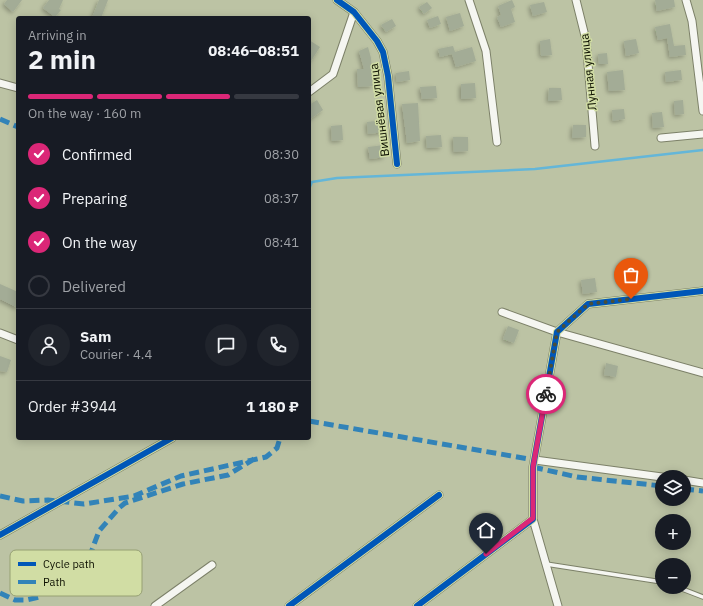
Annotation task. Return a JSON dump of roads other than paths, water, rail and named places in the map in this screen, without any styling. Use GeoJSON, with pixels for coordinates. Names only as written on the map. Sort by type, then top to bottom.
{"type":"FeatureCollection","features":[{"type":"Feature","properties":{"kind":"street","name":"Вишнёвая улица"},"geometry":{"type":"LineString","coordinates":[[338,0],[354,12],[377,41],[386,61],[397,164]]}},
{"type":"Feature","properties":{"kind":"street"},"geometry":{"type":"LineString","coordinates":[[469,0],[486,51],[498,142]]}},
{"type":"Feature","properties":{"kind":"street","name":"Лунная улица"},"geometry":{"type":"LineString","coordinates":[[576,0],[586,40],[595,146]]}},
{"type":"Feature","properties":{"kind":"street"},"geometry":{"type":"LineString","coordinates":[[686,0],[692,21],[703,111]]}},
{"type":"Feature","properties":{"kind":"street"},"geometry":{"type":"LineString","coordinates":[[311,90],[333,74],[354,12]]}},
{"type":"Feature","properties":{"kind":"street"},"geometry":{"type":"LineString","coordinates":[[0,83],[16,87]]}},
{"type":"Feature","properties":{"kind":"street"},"geometry":{"type":"LineString","coordinates":[[661,138],[703,134]]}},
{"type":"Feature","properties":{"kind":"street"},"geometry":{"type":"LineString","coordinates":[[558,606],[533,518],[535,460],[557,332],[588,304],[703,291]]}},
{"type":"Feature","properties":{"kind":"street"},"geometry":{"type":"LineString","coordinates":[[502,312],[557,332],[703,373]]}},
{"type":"Feature","properties":{"kind":"street"},"geometry":{"type":"LineString","coordinates":[[0,332],[16,339]]}},
{"type":"Feature","properties":{"kind":"street"},"geometry":{"type":"LineString","coordinates":[[0,534],[168,440]]}},
{"type":"Feature","properties":{"kind":"street"},"geometry":{"type":"LineString","coordinates":[[535,460],[655,476]]}},
{"type":"Feature","properties":{"kind":"street"},"geometry":{"type":"LineString","coordinates":[[691,481],[703,483]]}},
{"type":"Feature","properties":{"kind":"street"},"geometry":{"type":"LineString","coordinates":[[289,606],[439,495]]}},
{"type":"Feature","properties":{"kind":"street"},"geometry":{"type":"LineString","coordinates":[[417,606],[533,518]]}},
{"type":"Feature","properties":{"kind":"street"},"geometry":{"type":"LineString","coordinates":[[155,606],[212,565]]}},
{"type":"Feature","properties":{"kind":"lane"},"geometry":{"type":"LineString","coordinates":[[546,564],[655,581]]}},
{"type":"Feature","properties":{"kind":"lane"},"geometry":{"type":"LineString","coordinates":[[691,592],[703,596]]}},
{"type":"Feature","properties":{"kind":"waterway"},"geometry":{"type":"LineString","coordinates":[[311,184],[312,182],[337,178],[535,169],[703,150]]}}]}
